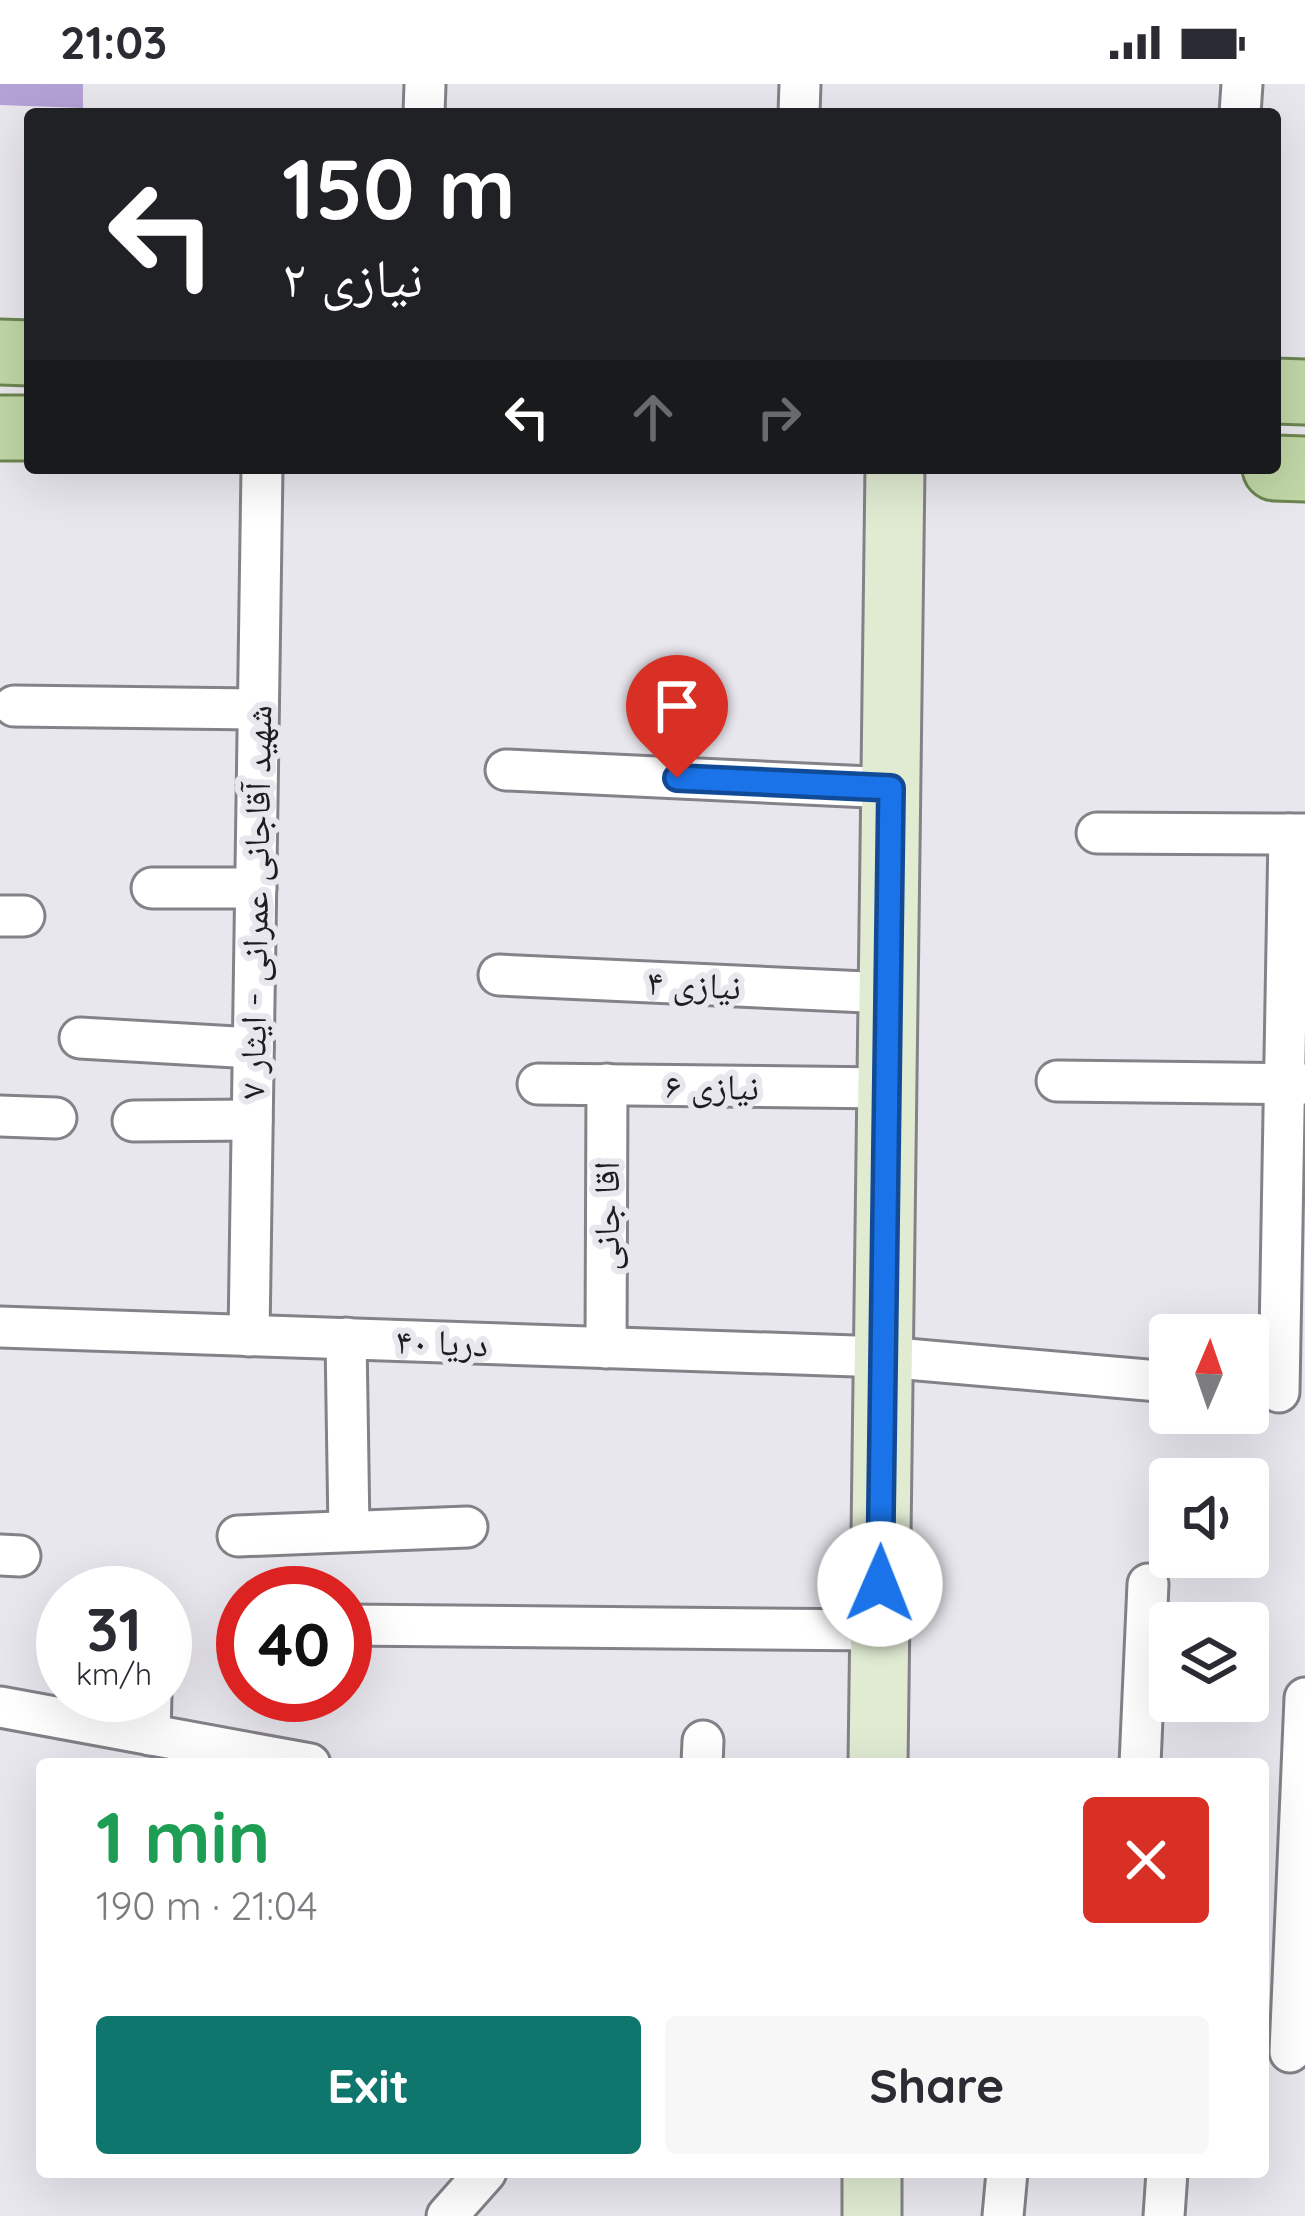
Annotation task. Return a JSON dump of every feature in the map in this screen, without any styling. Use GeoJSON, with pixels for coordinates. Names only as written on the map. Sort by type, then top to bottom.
{"type":"FeatureCollection","features":[{"type":"Feature","properties":{"kind":"street","name":"شهید آقاجانی عمرانی - ایثار ۷"},"geometry":{"type":"LineString","coordinates":[[249,1336],[262,474]]}},
{"type":"Feature","properties":{"kind":"street"},"geometry":{"type":"LineString","coordinates":[[878,1758],[896,474]]}},
{"type":"Feature","properties":{"kind":"street"},"geometry":{"type":"LineString","coordinates":[[14,706],[258,709]]}},
{"type":"Feature","properties":{"kind":"street"},"geometry":{"type":"LineString","coordinates":[[506,770],[891,788]]}},
{"type":"Feature","properties":{"kind":"street"},"geometry":{"type":"LineString","coordinates":[[1097,833],[1297,834],[1295,1084],[1277,1392]]}},
{"type":"Feature","properties":{"kind":"street"},"geometry":{"type":"LineString","coordinates":[[152,888],[256,888]]}},
{"type":"Feature","properties":{"kind":"street","name":"نیازی ۴"},"geometry":{"type":"LineString","coordinates":[[499,975],[888,994]]}},
{"type":"Feature","properties":{"kind":"street"},"geometry":{"type":"LineString","coordinates":[[80,1038],[253,1048]]}},
{"type":"Feature","properties":{"kind":"street"},"geometry":{"type":"LineString","coordinates":[[1057,1081],[1295,1084]]}},
{"type":"Feature","properties":{"kind":"street","name":"نیازی ۶"},"geometry":{"type":"LineString","coordinates":[[538,1084],[887,1088]]}},
{"type":"Feature","properties":{"kind":"street","name":"اقا جانی"},"geometry":{"type":"LineString","coordinates":[[606,1348],[607,1084]]}},
{"type":"Feature","properties":{"kind":"street"},"geometry":{"type":"LineString","coordinates":[[0,1116],[56,1118]]}},
{"type":"Feature","properties":{"kind":"street"},"geometry":{"type":"LineString","coordinates":[[133,1121],[252,1120]]}},
{"type":"Feature","properties":{"kind":"street","name":"دریا ۴۰"},"geometry":{"type":"LineString","coordinates":[[0,1327],[884,1357],[1149,1380]]}},
{"type":"Feature","properties":{"kind":"street"},"geometry":{"type":"LineString","coordinates":[[346,1338],[349,1531]]}},
{"type":"Feature","properties":{"kind":"street"},"geometry":{"type":"LineString","coordinates":[[238,1536],[467,1527]]}},
{"type":"Feature","properties":{"kind":"street"},"geometry":{"type":"LineString","coordinates":[[1140,1758],[1148,1584]]}},
{"type":"Feature","properties":{"kind":"street"},"geometry":{"type":"LineString","coordinates":[[372,1625],[880,1630]]}},
{"type":"Feature","properties":{"kind":"street"},"geometry":{"type":"LineString","coordinates":[[1286,2052],[1305,1697]]}},
{"type":"Feature","properties":{"kind":"street"},"geometry":{"type":"LineString","coordinates":[[0,1707],[277,1758]]}},
{"type":"Feature","properties":{"kind":"street"},"geometry":{"type":"LineString","coordinates":[[150,1722],[150,1735]]}},
{"type":"Feature","properties":{"kind":"street"},"geometry":{"type":"LineString","coordinates":[[447,2216],[481,2178]]}},
{"type":"Feature","properties":{"kind":"street"},"geometry":{"type":"LineString","coordinates":[[872,2178],[872,2216]]}},
{"type":"Feature","properties":{"kind":"street"},"geometry":{"type":"LineString","coordinates":[[1003,2216],[1006,2178]]}},
{"type":"Feature","properties":{"kind":"street"},"geometry":{"type":"LineString","coordinates":[[1164,2216],[1167,2178]]}},
{"type":"Feature","properties":{"kind":"shaded area"},"geometry":{"type":"Polygon","coordinates":[[[0,84],[83,84],[83,108],[0,105],[0,84]]]}},
{"type":"Feature","properties":{"kind":"route"},"geometry":{"type":"LineString","coordinates":[[677,778],[891,788],[880,1584]]}}]}
